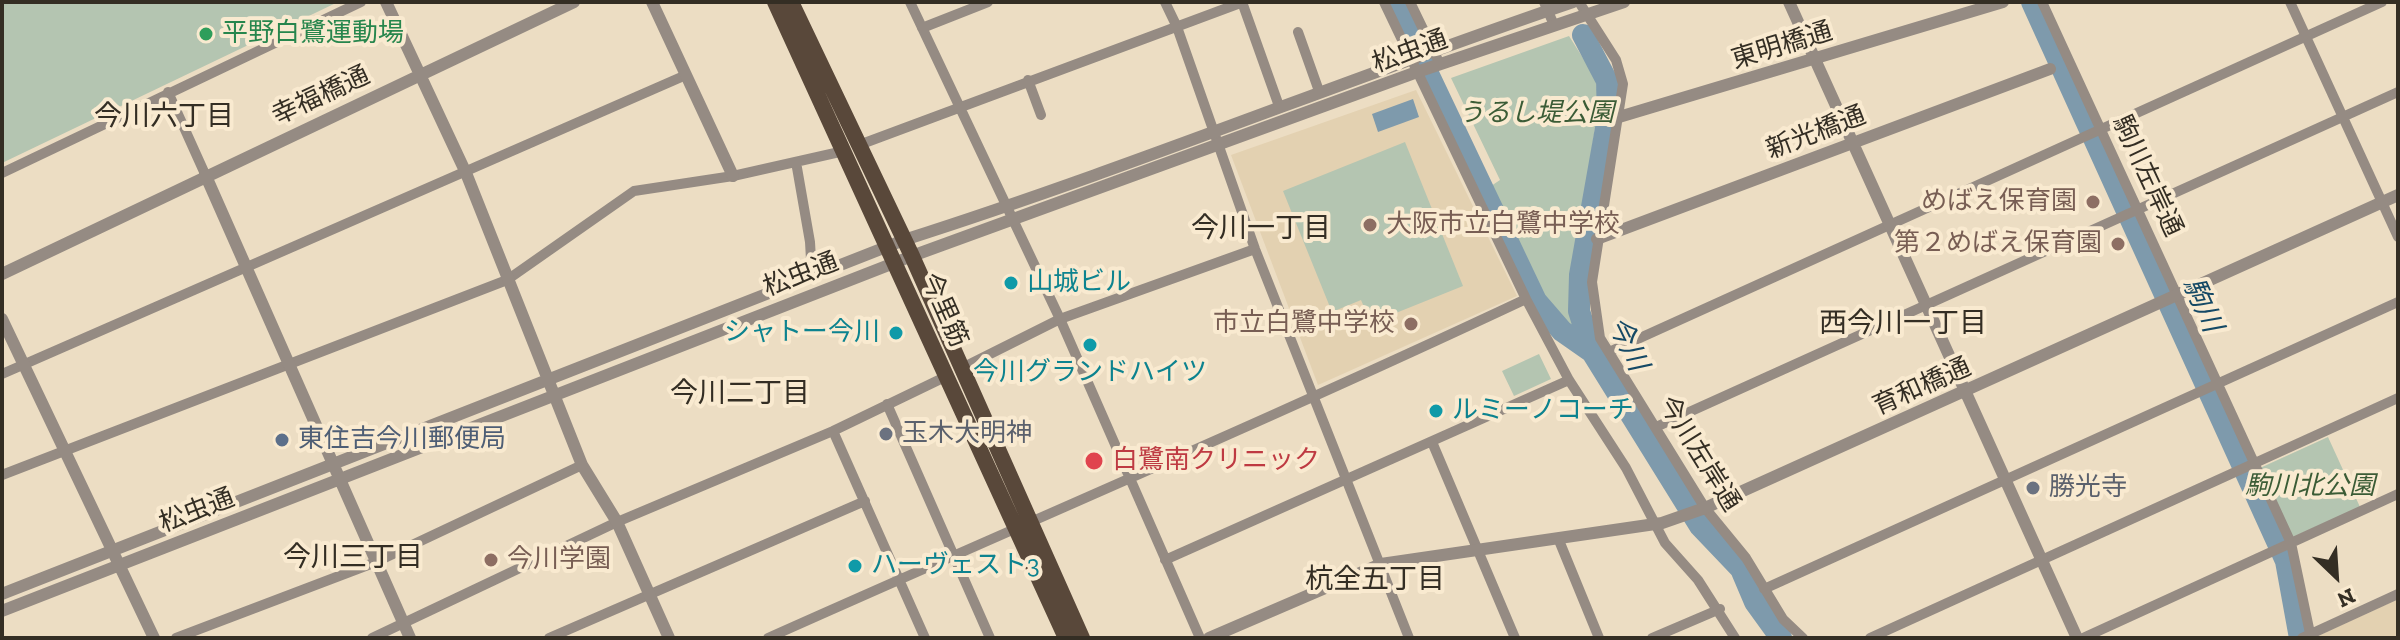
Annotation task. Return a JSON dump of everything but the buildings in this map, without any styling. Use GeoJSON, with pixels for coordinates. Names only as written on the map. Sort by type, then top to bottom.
{"type":"FeatureCollection","features":[{"type":"Feature","properties":{"kind":"main road","name":"今里筋"},"geometry":{"type":"LineString","coordinates":[[775,2],[851,148],[1023,524],[1082,638]]}},
{"type":"Feature","properties":{"kind":"main road","name":"今里筋"},"geometry":{"type":"LineString","coordinates":[[791,2],[851,148]]}},
{"type":"Feature","properties":{"kind":"main road","name":"今里筋"},"geometry":{"type":"LineString","coordinates":[[1023,524],[1066,638]]}},
{"type":"Feature","properties":{"kind":"street"},"geometry":{"type":"LineString","coordinates":[[2,173],[361,2]]}},
{"type":"Feature","properties":{"kind":"street"},"geometry":{"type":"LineString","coordinates":[[386,2],[466,173],[549,389],[582,465],[617,522],[669,638]]}},
{"type":"Feature","properties":{"kind":"street","name":"幸福橋通"},"geometry":{"type":"LineString","coordinates":[[2,274],[205,174],[574,2]]}},
{"type":"Feature","properties":{"kind":"street"},"geometry":{"type":"LineString","coordinates":[[652,2],[733,176]]}},
{"type":"Feature","properties":{"kind":"street"},"geometry":{"type":"LineString","coordinates":[[910,2],[1060,319],[1200,638]]}},
{"type":"Feature","properties":{"kind":"street"},"geometry":{"type":"LineString","coordinates":[[922,28],[988,2]]}},
{"type":"Feature","properties":{"kind":"street"},"geometry":{"type":"LineString","coordinates":[[1165,2],[1177,27],[1255,249],[1409,638]]}},
{"type":"Feature","properties":{"kind":"street"},"geometry":{"type":"LineString","coordinates":[[2,475],[507,280],[634,191],[733,176],[851,148],[1242,2],[1279,106]]}},
{"type":"Feature","properties":{"kind":"street"},"geometry":{"type":"LineString","coordinates":[[1384,2],[1526,299],[1569,380],[1626,468],[1673,555],[1719,609],[1735,638]]}},
{"type":"Feature","properties":{"kind":"street"},"geometry":{"type":"LineString","coordinates":[[1410,2],[1439,65]]}},
{"type":"Feature","properties":{"kind":"street","name":"松虫通"},"geometry":{"type":"LineString","coordinates":[[2,611],[340,479],[896,243],[1007,207],[1411,59],[1546,6],[1573,2]]}},
{"type":"Feature","properties":{"kind":"street","name":"松虫通"},"geometry":{"type":"LineString","coordinates":[[2,594],[333,462],[549,389],[1554,25],[1582,8],[1624,2]]}},
{"type":"Feature","properties":{"kind":"street"},"geometry":{"type":"LineString","coordinates":[[1789,2],[2077,638]]}},
{"type":"Feature","properties":{"kind":"street","name":"東明橋通"},"geometry":{"type":"LineString","coordinates":[[1619,117],[2003,2]]}},
{"type":"Feature","properties":{"kind":"street","name":"駒川左岸通"},"geometry":{"type":"LineString","coordinates":[[2042,2],[2289,544],[2307,637]]}},
{"type":"Feature","properties":{"kind":"street"},"geometry":{"type":"LineString","coordinates":[[2290,2],[2398,237]]}},
{"type":"Feature","properties":{"kind":"street"},"geometry":{"type":"LineString","coordinates":[[1609,352],[2382,2]]}},
{"type":"Feature","properties":{"kind":"street"},"geometry":{"type":"LineString","coordinates":[[1546,6],[1554,25]]}},
{"type":"Feature","properties":{"kind":"street","name":"今川左岸通"},"geometry":{"type":"LineString","coordinates":[[1582,8],[1620,72],[1623,84],[1592,282],[1596,323],[1609,352],[1703,508],[1722,533],[1739,548],[1783,619],[1803,638]]}},
{"type":"Feature","properties":{"kind":"street"},"geometry":{"type":"LineString","coordinates":[[1298,32],[1319,91]]}},
{"type":"Feature","properties":{"kind":"street"},"geometry":{"type":"LineString","coordinates":[[2050,69],[2068,63]]}},
{"type":"Feature","properties":{"kind":"street","name":"新光橋通"},"geometry":{"type":"LineString","coordinates":[[1597,239],[2050,69]]}},
{"type":"Feature","properties":{"kind":"street"},"geometry":{"type":"LineString","coordinates":[[2,374],[686,75]]}},
{"type":"Feature","properties":{"kind":"street"},"geometry":{"type":"LineString","coordinates":[[1028,80],[1041,115]]}},
{"type":"Feature","properties":{"kind":"street"},"geometry":{"type":"LineString","coordinates":[[168,92],[410,638]]}},
{"type":"Feature","properties":{"kind":"street"},"geometry":{"type":"LineString","coordinates":[[1656,427],[2398,92]]}},
{"type":"Feature","properties":{"kind":"street"},"geometry":{"type":"LineString","coordinates":[[796,162],[810,242],[812,277]]}},
{"type":"Feature","properties":{"kind":"street"},"geometry":{"type":"LineString","coordinates":[[2176,297],[2398,195]]}},
{"type":"Feature","properties":{"kind":"street"},"geometry":{"type":"LineString","coordinates":[[372,638],[617,522],[833,431],[1060,319],[1255,249]]}},
{"type":"Feature","properties":{"kind":"street","name":"育和橋通"},"geometry":{"type":"LineString","coordinates":[[1658,523],[1703,508],[2176,297]]}},
{"type":"Feature","properties":{"kind":"street"},"geometry":{"type":"LineString","coordinates":[[768,638],[1128,477],[1313,399],[1526,299]]}},
{"type":"Feature","properties":{"kind":"street"},"geometry":{"type":"LineString","coordinates":[[1765,588],[2398,302]]}},
{"type":"Feature","properties":{"kind":"street"},"geometry":{"type":"LineString","coordinates":[[2,319],[154,638]]}},
{"type":"Feature","properties":{"kind":"street"},"geometry":{"type":"LineString","coordinates":[[1165,560],[1569,380]]}},
{"type":"Feature","properties":{"kind":"street"},"geometry":{"type":"LineString","coordinates":[[1870,638],[2398,398]]}},
{"type":"Feature","properties":{"kind":"street"},"geometry":{"type":"LineString","coordinates":[[887,404],[990,638]]}},
{"type":"Feature","properties":{"kind":"street"},"geometry":{"type":"LineString","coordinates":[[833,431],[925,638]]}},
{"type":"Feature","properties":{"kind":"street"},"geometry":{"type":"LineString","coordinates":[[1432,442],[1515,638]]}},
{"type":"Feature","properties":{"kind":"street"},"geometry":{"type":"LineString","coordinates":[[176,638],[376,562],[582,465]]}},
{"type":"Feature","properties":{"kind":"street"},"geometry":{"type":"LineString","coordinates":[[2083,638],[2398,494]]}},
{"type":"Feature","properties":{"kind":"street"},"geometry":{"type":"LineString","coordinates":[[549,638],[648,592],[865,501]]}},
{"type":"Feature","properties":{"kind":"street"},"geometry":{"type":"LineString","coordinates":[[1209,638],[1381,564],[1658,523]]}},
{"type":"Feature","properties":{"kind":"street"},"geometry":{"type":"LineString","coordinates":[[1558,538],[1599,638]]}},
{"type":"Feature","properties":{"kind":"street"},"geometry":{"type":"LineString","coordinates":[[2307,637],[2398,594]]}},
{"type":"Feature","properties":{"kind":"street"},"geometry":{"type":"LineString","coordinates":[[1658,637],[1719,609]]}},
{"type":"Feature","properties":{"kind":"shaded area","name":"大阪市立白鷺中学校"},"geometry":{"type":"Polygon","coordinates":[[[1416,90],[1517,296],[1318,385],[1231,155],[1416,90]]]}},
{"type":"Feature","properties":{"kind":"shaded area"},"geometry":{"type":"Polygon","coordinates":[[[2398,599],[2398,638],[2317,638],[2318,636],[2398,599]]]}},
{"type":"Feature","properties":{"kind":"green space"},"geometry":{"type":"Polygon","coordinates":[[[2,2],[338,2],[2,163],[2,2]]]}},
{"type":"Feature","properties":{"kind":"green space","name":"うるし堤公園"},"geometry":{"type":"Polygon","coordinates":[[[1569,36],[1595,77],[1599,102],[1572,278],[1571,307],[1577,335],[1550,307],[1527,267],[1491,186],[1500,180],[1451,78],[1569,36]]]}},
{"type":"Feature","properties":{"kind":"green space"},"geometry":{"type":"Polygon","coordinates":[[[1405,142],[1463,286],[1371,323],[1361,300],[1332,312],[1283,191],[1405,142]]]}},
{"type":"Feature","properties":{"kind":"green space"},"geometry":{"type":"Polygon","coordinates":[[[1539,354],[1551,379],[1514,396],[1502,371],[1539,354]]]}},
{"type":"Feature","properties":{"kind":"green space","name":"駒川北公園"},"geometry":{"type":"Polygon","coordinates":[[[2328,437],[2360,507],[2293,537],[2260,468],[2328,437]]]}},
{"type":"Feature","properties":{"kind":"water"},"geometry":{"type":"Polygon","coordinates":[[[1413,99],[1419,117],[1378,132],[1372,114],[1413,99]]]}},
{"type":"Feature","properties":{"kind":"waterway"},"geometry":{"type":"LineString","coordinates":[[1394,2],[1536,301],[1562,331],[1592,352]]}},
{"type":"Feature","properties":{"kind":"waterway","name":"駒川"},"geometry":{"type":"LineString","coordinates":[[2032,2],[2286,561],[2300,638]]}},
{"type":"Feature","properties":{"kind":"waterway","name":"今川"},"geometry":{"type":"LineString","coordinates":[[1583,35],[1607,81],[1608,117],[1580,275],[1579,311],[1592,352],[1700,526],[1741,569],[1755,602],[1781,638]]}},
{"type":"Feature","properties":{"kind":"place","name":"平野白鷺運動場"},"geometry":{"type":"Point","coordinates":[206,34]}},
{"type":"Feature","properties":{"kind":"place","name":"めばえ保育園"},"geometry":{"type":"Point","coordinates":[2093,202]}},
{"type":"Feature","properties":{"kind":"place","name":"大阪市立白鷺中学校"},"geometry":{"type":"Point","coordinates":[1370,225]}},
{"type":"Feature","properties":{"kind":"place","name":"第２めばえ保育園"},"geometry":{"type":"Point","coordinates":[2118,244]}},
{"type":"Feature","properties":{"kind":"place","name":"山城ビル"},"geometry":{"type":"Point","coordinates":[1011,283]}},
{"type":"Feature","properties":{"kind":"place","name":"市立白鷺中学校"},"geometry":{"type":"Point","coordinates":[1411,324]}},
{"type":"Feature","properties":{"kind":"place","name":"シャトー今川"},"geometry":{"type":"Point","coordinates":[896,333]}},
{"type":"Feature","properties":{"kind":"place","name":"今川グランドハイツ"},"geometry":{"type":"Point","coordinates":[1090,345]}},
{"type":"Feature","properties":{"kind":"place","name":"ルミーノコーチ"},"geometry":{"type":"Point","coordinates":[1436,411]}},
{"type":"Feature","properties":{"kind":"place","name":"玉木大明神"},"geometry":{"type":"Point","coordinates":[886,434]}},
{"type":"Feature","properties":{"kind":"place","name":"東住吉今川郵便局"},"geometry":{"type":"Point","coordinates":[282,440]}},
{"type":"Feature","properties":{"kind":"place","name":"白鷺南クリニック"},"geometry":{"type":"Point","coordinates":[1094,461]}},
{"type":"Feature","properties":{"kind":"place","name":"勝光寺"},"geometry":{"type":"Point","coordinates":[2033,488]}},
{"type":"Feature","properties":{"kind":"place","name":"今川学園"},"geometry":{"type":"Point","coordinates":[491,560]}},
{"type":"Feature","properties":{"kind":"place","name":"ハーヴェスト3"},"geometry":{"type":"Point","coordinates":[855,566]}},
{"type":"Feature","properties":{"kind":"district","name":"今川六丁目"},"geometry":{"type":"Point","coordinates":[164,117]}},
{"type":"Feature","properties":{"kind":"district","name":"今川一丁目"},"geometry":{"type":"Point","coordinates":[1261,229]}},
{"type":"Feature","properties":{"kind":"district","name":"西今川一丁目"},"geometry":{"type":"Point","coordinates":[1903,324]}},
{"type":"Feature","properties":{"kind":"district","name":"今川二丁目"},"geometry":{"type":"Point","coordinates":[740,394]}},
{"type":"Feature","properties":{"kind":"district","name":"今川三丁目"},"geometry":{"type":"Point","coordinates":[353,558]}},
{"type":"Feature","properties":{"kind":"district","name":"杭全五丁目"},"geometry":{"type":"Point","coordinates":[1375,580]}}]}
